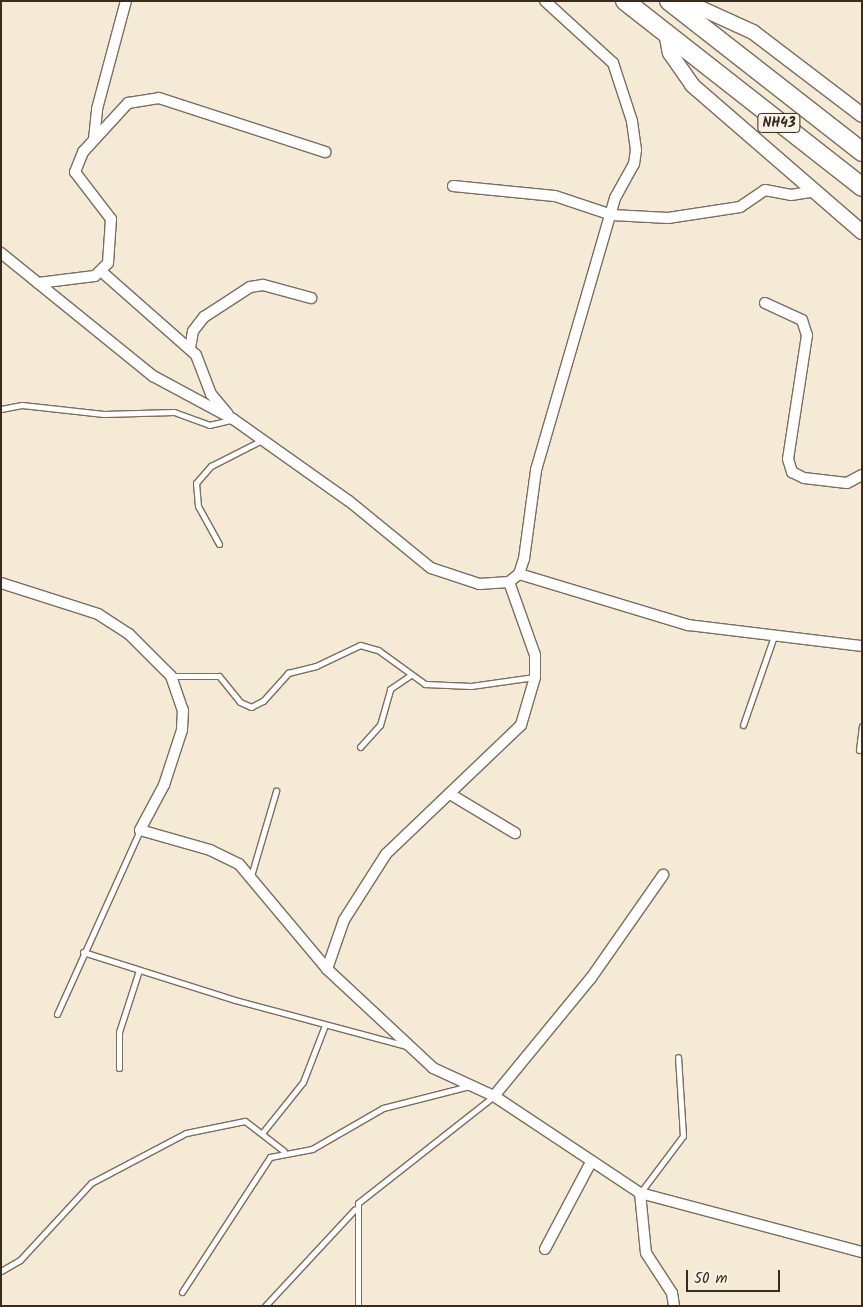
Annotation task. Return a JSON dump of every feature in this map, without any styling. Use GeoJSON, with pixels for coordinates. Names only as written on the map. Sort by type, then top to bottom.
{"type":"FeatureCollection","features":[{"type":"Feature","properties":{"kind":"highway","name":"NH43"},"geometry":{"type":"LineString","coordinates":[[625,1],[862,187]]}},
{"type":"Feature","properties":{"kind":"highway","name":"NH43"},"geometry":{"type":"LineString","coordinates":[[669,1],[862,152]]}},
{"type":"Feature","properties":{"kind":"street"},"geometry":{"type":"LineString","coordinates":[[94,139],[97,109],[126,1]]}},
{"type":"Feature","properties":{"kind":"street"},"geometry":{"type":"LineString","coordinates":[[1,253],[153,376],[233,419],[349,500],[431,568],[479,584],[509,582],[519,574],[536,470],[612,215],[636,150],[621,80],[602,50],[546,1]]}},
{"type":"Feature","properties":{"kind":"street"},"geometry":{"type":"LineString","coordinates":[[685,1],[753,32],[862,115]]}},
{"type":"Feature","properties":{"kind":"street"},"geometry":{"type":"LineString","coordinates":[[666,33],[680,72],[810,192],[862,232]]}},
{"type":"Feature","properties":{"kind":"street"},"geometry":{"type":"LineString","coordinates":[[38,283],[102,272],[108,263],[111,219],[75,172],[79,157],[128,103],[148,97],[325,152]]}},
{"type":"Feature","properties":{"kind":"street"},"geometry":{"type":"LineString","coordinates":[[453,186],[555,196],[612,215],[676,218],[745,205],[765,190],[791,195],[810,192]]}},
{"type":"Feature","properties":{"kind":"street"},"geometry":{"type":"LineString","coordinates":[[102,272],[190,348],[201,363],[211,394],[233,419]]}},
{"type":"Feature","properties":{"kind":"street"},"geometry":{"type":"LineString","coordinates":[[190,348],[193,331],[204,317],[250,287],[263,285],[310,298]]}},
{"type":"Feature","properties":{"kind":"street"},"geometry":{"type":"LineString","coordinates":[[765,303],[802,320],[807,335],[788,459],[792,472],[804,478],[846,483],[862,474]]}},
{"type":"Feature","properties":{"kind":"street"},"geometry":{"type":"LineString","coordinates":[[519,574],[688,625],[862,646]]}},
{"type":"Feature","properties":{"kind":"street"},"geometry":{"type":"LineString","coordinates":[[1,582],[98,614],[129,634],[171,676],[184,710],[182,730],[164,785],[140,830],[210,850],[251,876],[327,969],[408,1047],[433,1068],[474,1085],[494,1096],[590,1164],[640,1193],[862,1252]]}},
{"type":"Feature","properties":{"kind":"street"},"geometry":{"type":"LineString","coordinates":[[327,969],[344,920],[386,854],[512,737],[526,713],[536,677],[533,642],[509,582]]}},
{"type":"Feature","properties":{"kind":"street"},"geometry":{"type":"LineString","coordinates":[[450,794],[515,833]]}},
{"type":"Feature","properties":{"kind":"street"},"geometry":{"type":"LineString","coordinates":[[494,1096],[591,978],[663,875]]}},
{"type":"Feature","properties":{"kind":"street"},"geometry":{"type":"LineString","coordinates":[[545,1249],[590,1164]]}},
{"type":"Feature","properties":{"kind":"street"},"geometry":{"type":"LineString","coordinates":[[640,1193],[646,1252],[672,1292],[674,1306]]}},
{"type":"Feature","properties":{"kind":"lane"},"geometry":{"type":"LineString","coordinates":[[1,409],[22,405],[104,414],[174,412],[210,425],[233,419]]}},
{"type":"Feature","properties":{"kind":"lane"},"geometry":{"type":"LineString","coordinates":[[219,544],[198,506],[196,483],[211,466],[263,440]]}},
{"type":"Feature","properties":{"kind":"lane"},"geometry":{"type":"LineString","coordinates":[[743,724],[774,635]]}},
{"type":"Feature","properties":{"kind":"lane"},"geometry":{"type":"LineString","coordinates":[[171,676],[220,676],[240,702],[251,707],[263,700],[288,673],[325,662],[351,646],[370,646],[424,684],[445,686],[536,677]]}},
{"type":"Feature","properties":{"kind":"lane"},"geometry":{"type":"LineString","coordinates":[[360,747],[380,724],[386,694],[410,675]]}},
{"type":"Feature","properties":{"kind":"lane"},"geometry":{"type":"LineString","coordinates":[[859,750],[862,726]]}},
{"type":"Feature","properties":{"kind":"lane"},"geometry":{"type":"LineString","coordinates":[[251,876],[276,791]]}},
{"type":"Feature","properties":{"kind":"lane"},"geometry":{"type":"LineString","coordinates":[[57,1014],[83,952],[140,830]]}},
{"type":"Feature","properties":{"kind":"lane"},"geometry":{"type":"LineString","coordinates":[[83,952],[325,1025],[408,1047]]}},
{"type":"Feature","properties":{"kind":"lane"},"geometry":{"type":"LineString","coordinates":[[119,1068],[119,1032],[139,970]]}},
{"type":"Feature","properties":{"kind":"lane"},"geometry":{"type":"LineString","coordinates":[[263,1132],[303,1082],[325,1025]]}},
{"type":"Feature","properties":{"kind":"lane"},"geometry":{"type":"LineString","coordinates":[[640,1193],[683,1136],[678,1057]]}},
{"type":"Feature","properties":{"kind":"lane"},"geometry":{"type":"LineString","coordinates":[[182,1292],[266,1162],[284,1151],[312,1149],[383,1108],[474,1085]]}},
{"type":"Feature","properties":{"kind":"lane"},"geometry":{"type":"LineString","coordinates":[[265,1306],[355,1209],[362,1197],[494,1096]]}},
{"type":"Feature","properties":{"kind":"lane"},"geometry":{"type":"LineString","coordinates":[[1,1271],[20,1260],[82,1190],[164,1144],[226,1122],[244,1121],[263,1132],[284,1151]]}},
{"type":"Feature","properties":{"kind":"lane"},"geometry":{"type":"LineString","coordinates":[[355,1209],[358,1306]]}}]}
